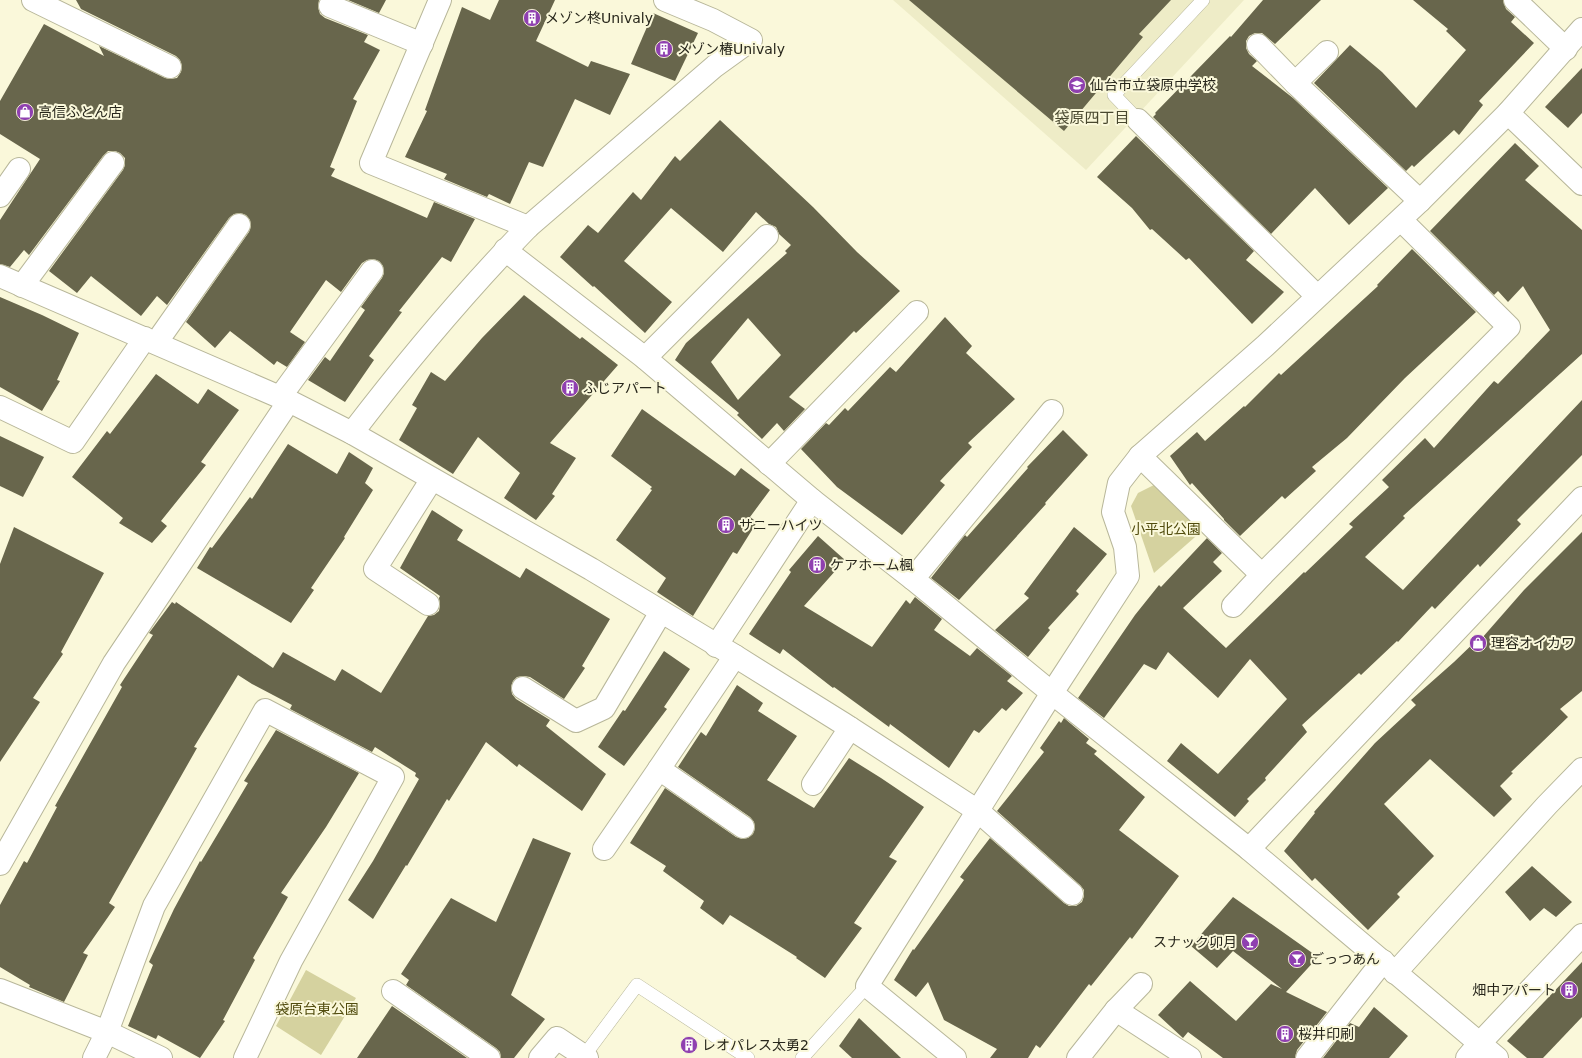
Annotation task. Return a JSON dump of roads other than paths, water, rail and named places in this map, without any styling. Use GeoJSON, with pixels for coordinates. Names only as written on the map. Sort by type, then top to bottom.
{"type":"FeatureCollection","features":[{"type":"Feature","properties":{"kind":"street"},"geometry":{"type":"LineString","coordinates":[[32,0],[170,67]]}},
{"type":"Feature","properties":{"kind":"street"},"geometry":{"type":"LineString","coordinates":[[440,0],[371,163],[528,226]]}},
{"type":"Feature","properties":{"kind":"street"},"geometry":{"type":"LineString","coordinates":[[352,433],[401,370],[505,250],[528,226],[715,66],[751,40],[713,20],[665,0]]}},
{"type":"Feature","properties":{"kind":"street"},"geometry":{"type":"LineString","coordinates":[[1515,0],[1566,49]]}},
{"type":"Feature","properties":{"kind":"street"},"geometry":{"type":"LineString","coordinates":[[330,6],[422,44]]}},
{"type":"Feature","properties":{"kind":"street"},"geometry":{"type":"LineString","coordinates":[[955,1058],[867,986],[1052,693],[1128,576],[1125,547],[1113,512],[1119,483],[1140,456],[1265,346],[1317,296],[1420,202],[1508,113],[1566,49],[1582,29]]}},
{"type":"Feature","properties":{"kind":"street"},"geometry":{"type":"LineString","coordinates":[[1258,46],[1420,202]]}},
{"type":"Feature","properties":{"kind":"street"},"geometry":{"type":"LineString","coordinates":[[1295,83],[1327,52]]}},
{"type":"Feature","properties":{"kind":"street"},"geometry":{"type":"LineString","coordinates":[[1508,113],[1582,184]]}},
{"type":"Feature","properties":{"kind":"street"},"geometry":{"type":"LineString","coordinates":[[1138,120],[1317,296]]}},
{"type":"Feature","properties":{"kind":"street"},"geometry":{"type":"LineString","coordinates":[[22,286],[113,163]]}},
{"type":"Feature","properties":{"kind":"street"},"geometry":{"type":"LineString","coordinates":[[0,196],[19,169]]}},
{"type":"Feature","properties":{"kind":"street"},"geometry":{"type":"LineString","coordinates":[[1233,606],[1509,327],[1401,220]]}},
{"type":"Feature","properties":{"kind":"street"},"geometry":{"type":"LineString","coordinates":[[0,407],[73,442],[239,225]]}},
{"type":"Feature","properties":{"kind":"street"},"geometry":{"type":"LineString","coordinates":[[645,358],[767,236]]}},
{"type":"Feature","properties":{"kind":"street"},"geometry":{"type":"LineString","coordinates":[[505,250],[645,358],[812,500],[913,579],[1052,693],[1249,849],[1389,967],[1473,1051],[1497,1058]]}},
{"type":"Feature","properties":{"kind":"street"},"geometry":{"type":"LineString","coordinates":[[0,864],[114,663],[284,399],[372,272]]}},
{"type":"Feature","properties":{"kind":"street"},"geometry":{"type":"LineString","coordinates":[[0,276],[284,399],[352,433],[591,569],[716,646],[735,656],[978,811],[1072,894]]}},
{"type":"Feature","properties":{"kind":"street"},"geometry":{"type":"LineString","coordinates":[[769,464],[917,312]]}},
{"type":"Feature","properties":{"kind":"street"},"geometry":{"type":"LineString","coordinates":[[913,579],[1052,410]]}},
{"type":"Feature","properties":{"kind":"street"},"geometry":{"type":"LineString","coordinates":[[1140,456],[1262,575]]}},
{"type":"Feature","properties":{"kind":"street"},"geometry":{"type":"LineString","coordinates":[[428,604],[375,569],[432,479]]}},
{"type":"Feature","properties":{"kind":"street"},"geometry":{"type":"LineString","coordinates":[[1249,849],[1582,498]]}},
{"type":"Feature","properties":{"kind":"street"},"geometry":{"type":"LineString","coordinates":[[716,646],[812,500]]}},
{"type":"Feature","properties":{"kind":"street"},"geometry":{"type":"LineString","coordinates":[[523,688],[576,721],[604,708],[662,612]]}},
{"type":"Feature","properties":{"kind":"street"},"geometry":{"type":"LineString","coordinates":[[604,849],[735,656]]}},
{"type":"Feature","properties":{"kind":"street"},"geometry":{"type":"LineString","coordinates":[[94,1058],[107,1032],[154,906],[265,710],[393,777],[291,961],[245,1058]]}},
{"type":"Feature","properties":{"kind":"street"},"geometry":{"type":"LineString","coordinates":[[813,784],[850,728]]}},
{"type":"Feature","properties":{"kind":"street"},"geometry":{"type":"LineString","coordinates":[[659,769],[743,827]]}},
{"type":"Feature","properties":{"kind":"street"},"geometry":{"type":"LineString","coordinates":[[1307,1058],[1389,967],[1582,769]]}},
{"type":"Feature","properties":{"kind":"street"},"geometry":{"type":"LineString","coordinates":[[1473,1051],[1582,935]]}},
{"type":"Feature","properties":{"kind":"street"},"geometry":{"type":"LineString","coordinates":[[1078,1058],[1116,1010],[1141,984]]}},
{"type":"Feature","properties":{"kind":"street"},"geometry":{"type":"LineString","coordinates":[[0,990],[107,1032],[161,1058]]}},
{"type":"Feature","properties":{"kind":"street"},"geometry":{"type":"LineString","coordinates":[[393,991],[488,1058]]}},
{"type":"Feature","properties":{"kind":"street"},"geometry":{"type":"LineString","coordinates":[[1116,1010],[1190,1058]]}},
{"type":"Feature","properties":{"kind":"street"},"geometry":{"type":"LineString","coordinates":[[540,1058],[557,1038],[586,1057]]}},
{"type":"Feature","properties":{"kind":"lane"},"geometry":{"type":"LineString","coordinates":[[1138,120],[1114,95],[1203,0]]}},
{"type":"Feature","properties":{"kind":"lane"},"geometry":{"type":"LineString","coordinates":[[586,1057],[637,985],[748,1058]]}},
{"type":"Feature","properties":{"kind":"lane"},"geometry":{"type":"LineString","coordinates":[[802,1058],[867,986]]}},
{"type":"Feature","properties":{"kind":"place","name":"メゾン柊Univaly"},"geometry":{"type":"Point","coordinates":[532,18]}},
{"type":"Feature","properties":{"kind":"place","name":"メゾン椿Univaly"},"geometry":{"type":"Point","coordinates":[664,49]}},
{"type":"Feature","properties":{"kind":"place","name":"仙台市立袋原中学校"},"geometry":{"type":"Point","coordinates":[1077,85]}},
{"type":"Feature","properties":{"kind":"place","name":"高信ふとん店"},"geometry":{"type":"Point","coordinates":[25,112]}},
{"type":"Feature","properties":{"kind":"place","name":"ふじアパート"},"geometry":{"type":"Point","coordinates":[570,388]}},
{"type":"Feature","properties":{"kind":"place","name":"サニーハイツ"},"geometry":{"type":"Point","coordinates":[726,525]}},
{"type":"Feature","properties":{"kind":"place","name":"ケアホーム楓"},"geometry":{"type":"Point","coordinates":[817,565]}},
{"type":"Feature","properties":{"kind":"place","name":"理容オイカワ"},"geometry":{"type":"Point","coordinates":[1478,643]}},
{"type":"Feature","properties":{"kind":"place","name":"スナック卯月"},"geometry":{"type":"Point","coordinates":[1250,942]}},
{"type":"Feature","properties":{"kind":"place","name":"ごっつあん"},"geometry":{"type":"Point","coordinates":[1297,959]}},
{"type":"Feature","properties":{"kind":"place","name":"畑中アパート"},"geometry":{"type":"Point","coordinates":[1569,990]}},
{"type":"Feature","properties":{"kind":"place","name":"桜井印刷"},"geometry":{"type":"Point","coordinates":[1285,1034]}},
{"type":"Feature","properties":{"kind":"place","name":"レオパレス太勇2"},"geometry":{"type":"Point","coordinates":[689,1045]}},
{"type":"Feature","properties":{"kind":"district","name":"袋原四丁目"},"geometry":{"type":"Point","coordinates":[1092,118]}},
{"type":"Feature","properties":{"kind":"park label","name":"小平北公園"},"geometry":{"type":"Point","coordinates":[1166,529]}},
{"type":"Feature","properties":{"kind":"park label","name":"袋原台東公園"},"geometry":{"type":"Point","coordinates":[317,1009]}}]}
